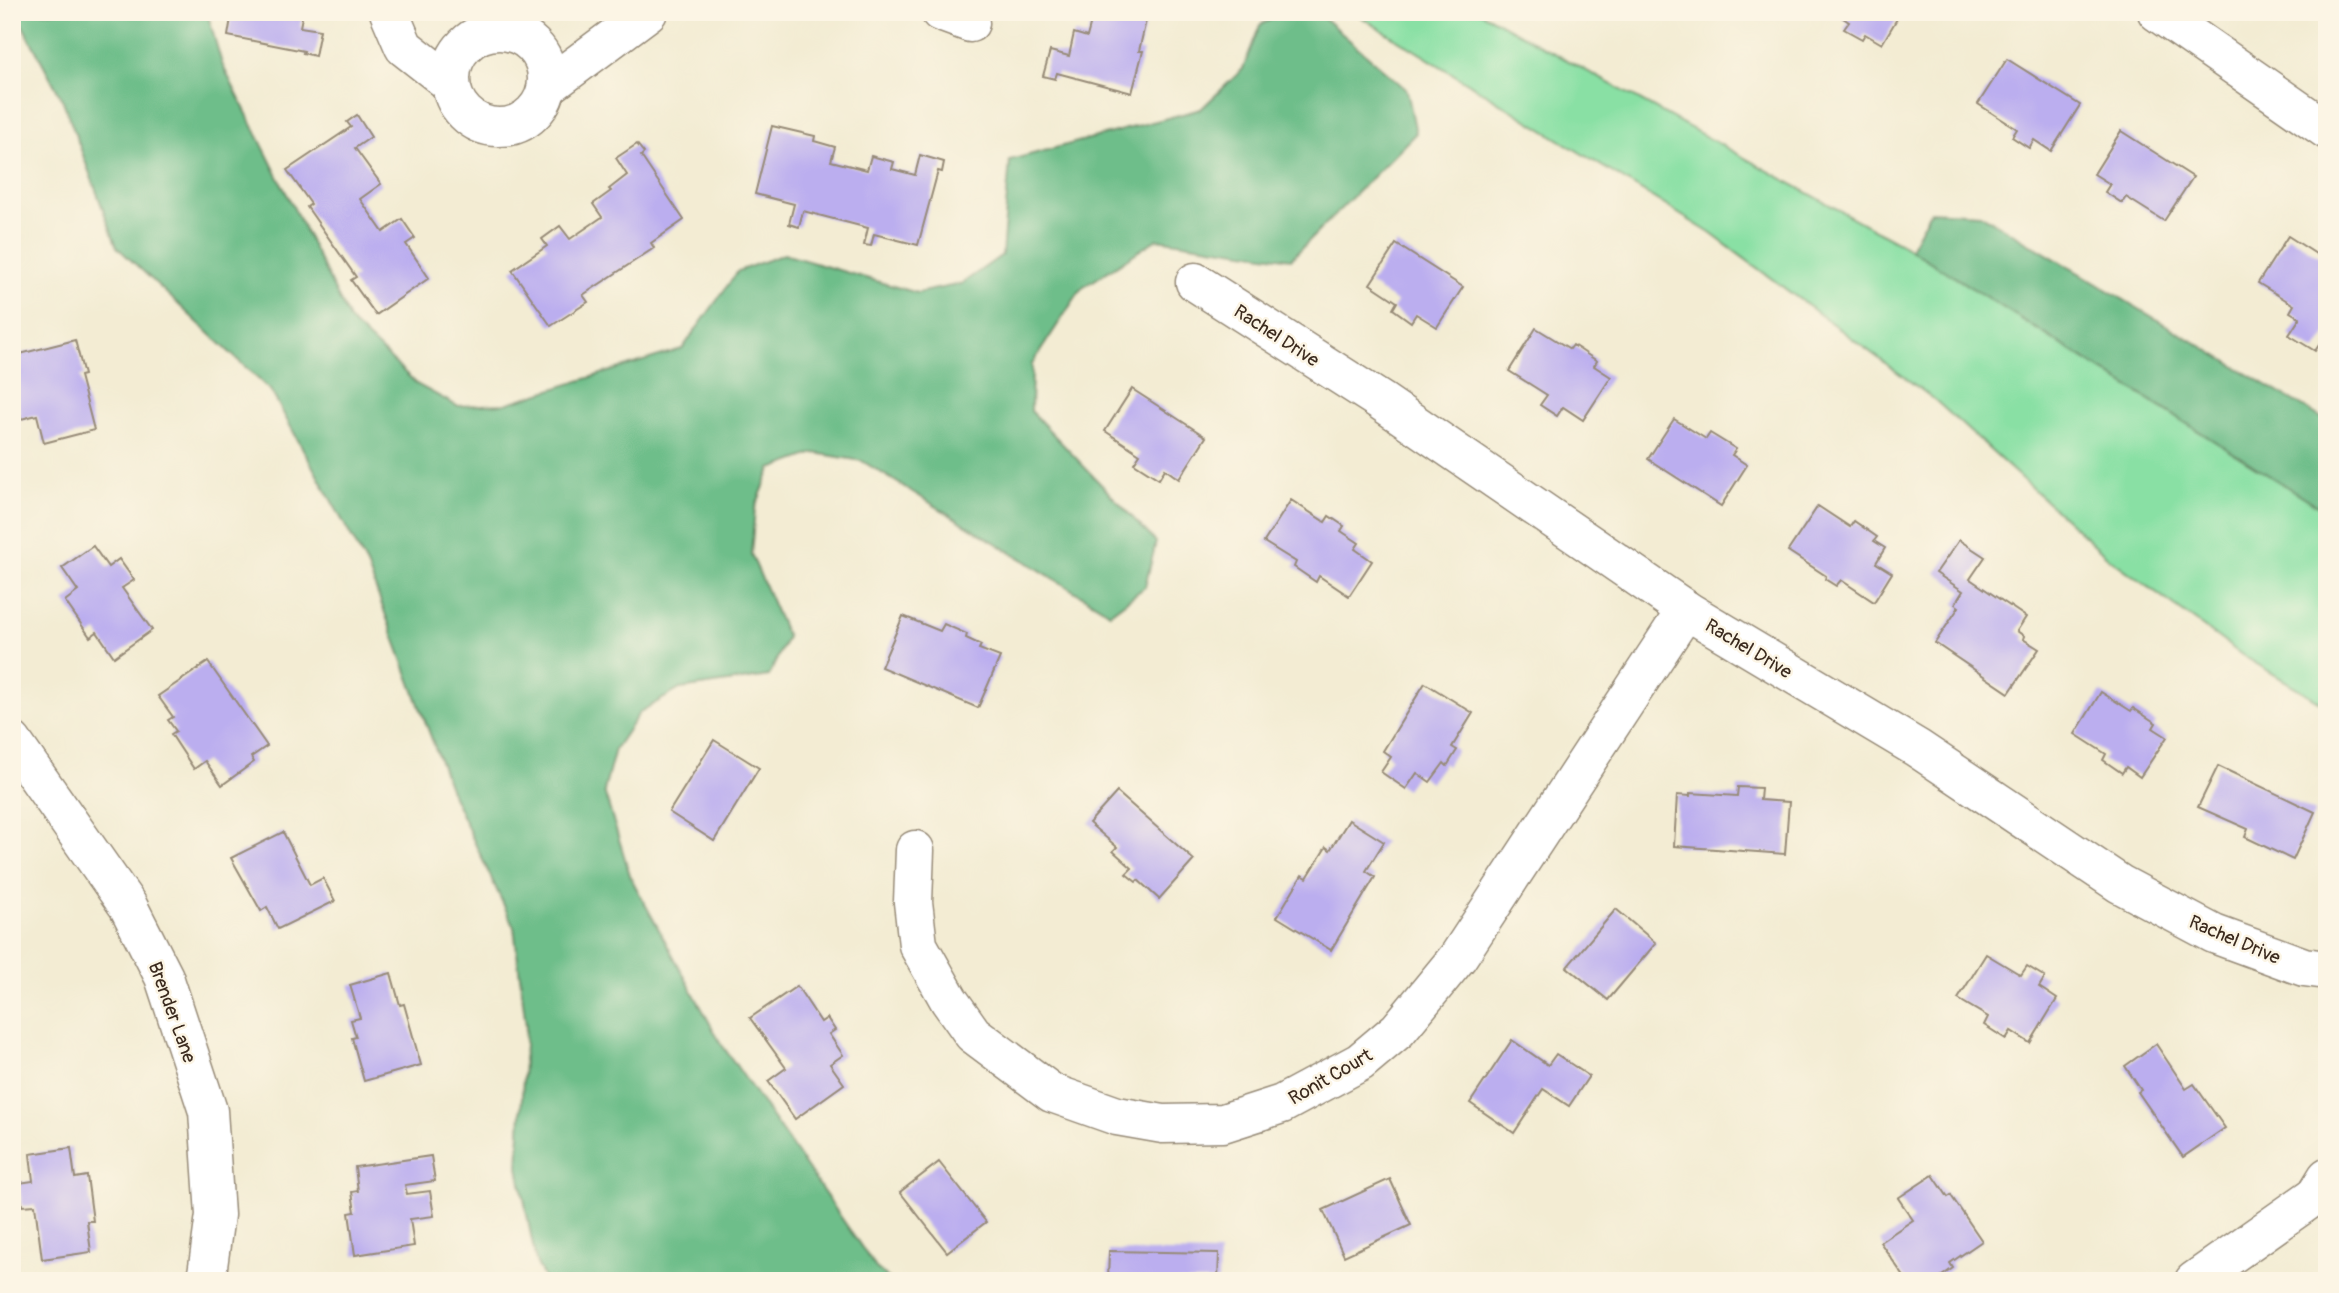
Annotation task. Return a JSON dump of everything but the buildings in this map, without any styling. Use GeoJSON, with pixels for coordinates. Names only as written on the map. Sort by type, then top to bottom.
{"type":"FeatureCollection","features":[{"type":"Feature","properties":{"kind":"street"},"geometry":{"type":"LineString","coordinates":[[388,12],[404,47],[450,83]]}},
{"type":"Feature","properties":{"kind":"street"},"geometry":{"type":"LineString","coordinates":[[547,87],[648,12]]}},
{"type":"Feature","properties":{"kind":"street"},"geometry":{"type":"LineString","coordinates":[[2157,12],[2327,130]]}},
{"type":"Feature","properties":{"kind":"street"},"geometry":{"type":"LineString","coordinates":[[499,30],[516,33],[530,41],[541,54],[547,70],[547,87],[542,102],[533,114],[520,123],[505,128],[489,127],[463,112],[454,99],[450,83],[454,61],[468,41],[483,33],[499,30]]}},
{"type":"Feature","properties":{"kind":"street","name":"Rachel Drive"},"geometry":{"type":"LineString","coordinates":[[1195,282],[1381,401],[1686,610],[1917,748],[2120,884],[2214,934],[2304,967],[2327,970]]}},
{"type":"Feature","properties":{"kind":"street","name":"Ronit Court"},"geometry":{"type":"LineString","coordinates":[[915,850],[913,902],[918,945],[949,1000],[973,1034],[1052,1093],[1107,1112],[1163,1124],[1223,1123],[1282,1104],[1360,1062],[1398,1030],[1458,957],[1686,610]]}},
{"type":"Feature","properties":{"kind":"street","name":"Brender Lane"},"geometry":{"type":"LineString","coordinates":[[12,741],[128,906],[164,977],[208,1111],[215,1215],[205,1281]]}},
{"type":"Feature","properties":{"kind":"street"},"geometry":{"type":"LineString","coordinates":[[2194,1281],[2316,1195],[2327,1177]]}},
{"type":"Feature","properties":{"kind":"green space"},"geometry":{"type":"Polygon","coordinates":[[[12,12],[207,12],[222,64],[350,321],[418,385],[457,406],[505,404],[682,349],[738,271],[784,254],[917,293],[961,284],[1002,255],[1010,160],[1201,109],[1243,69],[1260,25],[1285,12],[1317,12],[1407,90],[1416,133],[1291,259],[1157,239],[1081,289],[1032,364],[1031,411],[1156,542],[1145,587],[1110,613],[862,461],[815,453],[771,469],[755,508],[751,554],[787,637],[769,676],[680,689],[640,712],[615,749],[604,791],[631,878],[720,1042],[876,1268],[892,1281],[546,1281],[536,1262],[518,1167],[526,1026],[514,927],[453,796],[367,565],[271,391],[117,247],[63,101],[17,15],[12,12]]]}},
{"type":"Feature","properties":{"kind":"green space"},"geometry":{"type":"Polygon","coordinates":[[[1353,12],[1480,12],[1910,249],[2327,512],[2327,706],[2242,655],[2109,558],[1935,400],[1710,233],[1353,12]]]}},
{"type":"Feature","properties":{"kind":"green space"},"geometry":{"type":"Polygon","coordinates":[[[1930,211],[1980,214],[2327,421],[2327,512],[1910,249],[1930,211]]]}}]}
